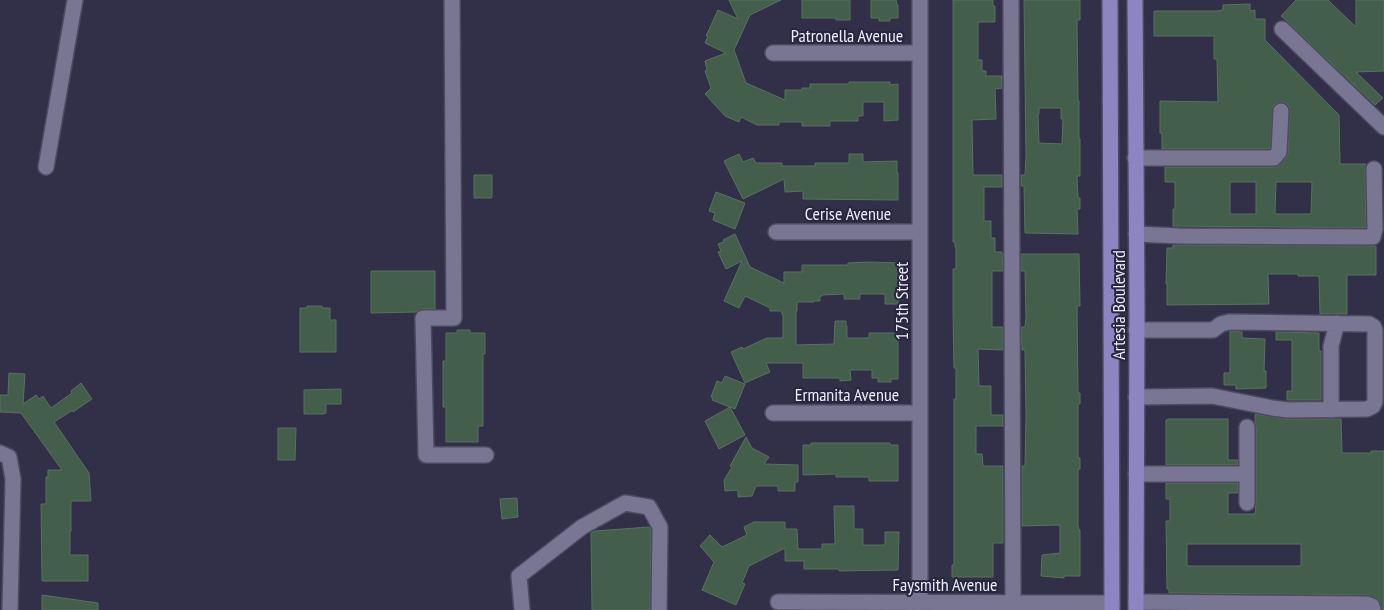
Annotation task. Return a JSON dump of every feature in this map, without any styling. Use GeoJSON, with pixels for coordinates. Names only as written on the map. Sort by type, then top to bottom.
{"type":"FeatureCollection","features":[{"type":"Feature","properties":{"kind":"main road","name":"Artesia Boulevard"},"geometry":{"type":"LineString","coordinates":[[1110,0],[1112,606]]}},
{"type":"Feature","properties":{"kind":"main road","name":"Artesia Boulevard"},"geometry":{"type":"LineString","coordinates":[[1135,0],[1136,606]]}},
{"type":"Feature","properties":{"kind":"street"},"geometry":{"type":"LineString","coordinates":[[46,167],[75,0]]}},
{"type":"Feature","properties":{"kind":"street"},"geometry":{"type":"LineString","coordinates":[[452,0],[454,318],[422,318],[426,454],[486,454]]}},
{"type":"Feature","properties":{"kind":"street","name":"175th Street"},"geometry":{"type":"LineString","coordinates":[[920,0],[920,602]]}},
{"type":"Feature","properties":{"kind":"street"},"geometry":{"type":"LineString","coordinates":[[1011,0],[1013,603]]}},
{"type":"Feature","properties":{"kind":"street"},"geometry":{"type":"LineString","coordinates":[[1282,29],[1384,126]]}},
{"type":"Feature","properties":{"kind":"street","name":"Patronella Avenue"},"geometry":{"type":"LineString","coordinates":[[773,53],[920,53]]}},
{"type":"Feature","properties":{"kind":"street"},"geometry":{"type":"LineString","coordinates":[[1136,158],[1274,158],[1279,152],[1280,111]]}},
{"type":"Feature","properties":{"kind":"street"},"geometry":{"type":"LineString","coordinates":[[1136,234],[1374,238],[1374,169]]}},
{"type":"Feature","properties":{"kind":"street","name":"Cerise Avenue"},"geometry":{"type":"LineString","coordinates":[[776,232],[920,232]]}},
{"type":"Feature","properties":{"kind":"street"},"geometry":{"type":"LineString","coordinates":[[1136,330],[1213,330],[1221,324],[1229,322],[1369,324],[1375,330],[1375,402],[1373,406],[1367,409],[1288,410],[1212,396],[1136,397]]}},
{"type":"Feature","properties":{"kind":"street"},"geometry":{"type":"LineString","coordinates":[[1331,410],[1331,346],[1337,323]]}},
{"type":"Feature","properties":{"kind":"street","name":"Ermanita Avenue"},"geometry":{"type":"LineString","coordinates":[[773,413],[920,413]]}},
{"type":"Feature","properties":{"kind":"street"},"geometry":{"type":"LineString","coordinates":[[1247,428],[1247,503]]}},
{"type":"Feature","properties":{"kind":"street"},"geometry":{"type":"LineString","coordinates":[[4,455],[13,479],[10,610]]}},
{"type":"Feature","properties":{"kind":"street"},"geometry":{"type":"LineString","coordinates":[[1136,474],[1247,474]]}},
{"type":"Feature","properties":{"kind":"street"},"geometry":{"type":"LineString","coordinates":[[522,610],[519,576],[582,527],[625,504],[649,507],[660,526],[659,610]]}},
{"type":"Feature","properties":{"kind":"street","name":"Faysmith Avenue"},"geometry":{"type":"LineString","coordinates":[[778,602],[1013,603],[1112,606]]}},
{"type":"Feature","properties":{"kind":"street"},"geometry":{"type":"LineString","coordinates":[[1136,606],[1336,607],[1367,604],[1372,606],[1373,610]]}},
{"type":"Feature","properties":{"kind":"building"},"geometry":{"type":"Polygon","coordinates":[[[729,0],[781,0],[750,15],[734,50],[746,83],[785,100],[785,90],[802,90],[802,88],[810,88],[810,84],[890,82],[890,85],[898,84],[898,120],[884,121],[884,102],[863,102],[863,116],[858,116],[858,121],[830,121],[830,126],[802,126],[802,122],[779,122],[779,125],[757,125],[741,117],[739,122],[725,116],[705,94],[711,88],[705,71],[707,70],[705,61],[726,53],[705,43],[708,36],[706,36],[718,10],[738,19],[729,0]]]}},
{"type":"Feature","properties":{"kind":"building"},"geometry":{"type":"Polygon","coordinates":[[[802,0],[850,0],[850,20],[802,18],[802,0]]]}},
{"type":"Feature","properties":{"kind":"building"},"geometry":{"type":"Polygon","coordinates":[[[871,0],[896,0],[898,18],[890,18],[890,21],[879,21],[879,18],[871,18],[871,0]]]}},
{"type":"Feature","properties":{"kind":"building"},"geometry":{"type":"Polygon","coordinates":[[[953,0],[993,0],[995,22],[978,22],[978,60],[982,60],[982,71],[986,71],[986,76],[1002,76],[1002,88],[995,89],[996,119],[972,120],[973,175],[1002,175],[1002,187],[984,187],[984,221],[991,221],[991,238],[995,238],[995,252],[1002,252],[1003,271],[992,271],[992,327],[1003,327],[1003,350],[978,349],[979,386],[991,386],[991,415],[1003,415],[1003,426],[976,426],[976,454],[982,454],[983,466],[1003,466],[1003,543],[993,543],[993,577],[952,577],[952,565],[954,565],[954,399],[956,399],[953,309],[953,269],[956,269],[956,247],[955,242],[953,242],[953,0]]]}},
{"type":"Feature","properties":{"kind":"building"},"geometry":{"type":"Polygon","coordinates":[[[1024,0],[1080,0],[1080,20],[1077,20],[1080,139],[1080,176],[1077,176],[1078,198],[1080,198],[1080,209],[1077,209],[1078,234],[1025,233],[1024,186],[1021,186],[1021,175],[1025,175],[1024,0]],[[1039,108],[1039,143],[1062,144],[1063,119],[1061,119],[1061,108],[1039,108]]]}},
{"type":"Feature","properties":{"kind":"building"},"geometry":{"type":"Polygon","coordinates":[[[1296,0],[1328,0],[1356,27],[1356,0],[1384,0],[1384,71],[1356,72],[1383,98],[1375,105],[1281,16],[1296,0]]]}},
{"type":"Feature","properties":{"kind":"building"},"geometry":{"type":"Polygon","coordinates":[[[1250,4],[1250,11],[1255,10],[1255,19],[1265,19],[1265,40],[1339,115],[1340,164],[1366,164],[1366,228],[1173,226],[1175,182],[1165,182],[1165,167],[1278,167],[1288,153],[1290,111],[1289,106],[1282,102],[1276,103],[1273,106],[1270,149],[1162,149],[1160,101],[1218,102],[1217,59],[1214,59],[1214,36],[1154,36],[1154,11],[1217,11],[1223,10],[1223,5],[1250,4]],[[1230,182],[1230,214],[1256,214],[1256,182],[1230,182]],[[1276,182],[1275,214],[1311,214],[1312,182],[1276,182]]]}},
{"type":"Feature","properties":{"kind":"building"},"geometry":{"type":"Polygon","coordinates":[[[739,154],[743,162],[753,158],[756,163],[782,163],[782,166],[815,166],[815,163],[849,163],[849,154],[863,154],[863,162],[897,161],[898,200],[803,199],[803,191],[785,192],[784,179],[743,199],[724,161],[739,154]]]}},
{"type":"Feature","properties":{"kind":"building"},"geometry":{"type":"Polygon","coordinates":[[[474,175],[492,175],[492,198],[474,198],[474,175]]]}},
{"type":"Feature","properties":{"kind":"building"},"geometry":{"type":"Polygon","coordinates":[[[716,192],[745,203],[735,229],[713,220],[715,213],[709,211],[716,192]]]}},
{"type":"Feature","properties":{"kind":"building"},"geometry":{"type":"Polygon","coordinates":[[[735,234],[750,267],[784,283],[784,272],[802,272],[802,265],[848,265],[848,263],[869,262],[898,263],[898,304],[885,304],[885,294],[860,294],[860,299],[844,299],[844,294],[822,295],[820,296],[820,301],[797,302],[796,345],[834,344],[835,321],[846,321],[847,338],[869,338],[869,333],[898,333],[898,379],[891,379],[891,382],[878,382],[878,378],[872,378],[872,370],[850,370],[851,380],[840,381],[840,378],[803,378],[803,363],[766,363],[770,372],[745,383],[731,352],[742,347],[743,349],[767,338],[783,338],[783,314],[782,311],[770,311],[770,308],[745,296],[739,308],[724,301],[742,261],[726,269],[718,252],[721,251],[718,244],[735,234]]]}},
{"type":"Feature","properties":{"kind":"building"},"geometry":{"type":"Polygon","coordinates":[[[1173,245],[1376,246],[1376,275],[1347,275],[1347,314],[1320,314],[1319,276],[1298,276],[1298,274],[1268,274],[1269,304],[1167,305],[1167,248],[1173,248],[1173,245]]]}},
{"type":"Feature","properties":{"kind":"building"},"geometry":{"type":"Polygon","coordinates":[[[1021,254],[1079,254],[1080,306],[1077,306],[1078,393],[1080,393],[1080,404],[1078,404],[1078,458],[1080,458],[1080,469],[1078,469],[1078,525],[1080,530],[1080,576],[1064,576],[1064,578],[1041,576],[1042,555],[1060,553],[1060,525],[1022,526],[1022,466],[1025,466],[1026,415],[1025,350],[1022,350],[1021,327],[1025,327],[1026,318],[1025,271],[1021,271],[1021,254]]]}},
{"type":"Feature","properties":{"kind":"building"},"geometry":{"type":"Polygon","coordinates":[[[371,271],[435,271],[435,309],[423,309],[416,312],[371,313],[371,271]]]}},
{"type":"Feature","properties":{"kind":"building"},"geometry":{"type":"Polygon","coordinates":[[[307,306],[330,308],[330,320],[336,320],[336,352],[300,352],[300,308],[307,308],[307,306]]]}},
{"type":"Feature","properties":{"kind":"building"},"geometry":{"type":"Polygon","coordinates":[[[457,330],[470,330],[470,333],[485,333],[485,354],[483,354],[483,426],[478,426],[478,442],[446,442],[446,407],[443,407],[443,361],[446,361],[446,333],[457,333],[457,330]]]}},
{"type":"Feature","properties":{"kind":"building"},"geometry":{"type":"Polygon","coordinates":[[[1230,331],[1242,332],[1242,338],[1265,339],[1264,371],[1266,371],[1266,388],[1236,389],[1236,385],[1224,385],[1224,373],[1230,373],[1230,331]]]}},
{"type":"Feature","properties":{"kind":"building"},"geometry":{"type":"Polygon","coordinates":[[[1276,332],[1319,333],[1321,400],[1287,400],[1287,391],[1292,391],[1292,340],[1276,340],[1276,332]]]}},
{"type":"Feature","properties":{"kind":"building"},"geometry":{"type":"Polygon","coordinates":[[[9,373],[25,374],[23,404],[36,395],[39,399],[43,396],[51,408],[72,393],[71,391],[81,383],[92,399],[54,422],[89,473],[91,501],[71,501],[70,531],[70,555],[88,555],[88,581],[42,581],[41,504],[46,504],[46,477],[48,477],[48,470],[62,470],[21,413],[0,412],[0,395],[8,395],[9,373]]]}},
{"type":"Feature","properties":{"kind":"building"},"geometry":{"type":"Polygon","coordinates":[[[725,376],[745,384],[735,409],[712,400],[713,398],[711,397],[717,381],[722,383],[725,376]]]}},
{"type":"Feature","properties":{"kind":"building"},"geometry":{"type":"Polygon","coordinates":[[[341,389],[341,404],[326,404],[326,413],[323,414],[304,414],[304,390],[341,389]]]}},
{"type":"Feature","properties":{"kind":"building"},"geometry":{"type":"Polygon","coordinates":[[[730,407],[745,435],[719,449],[705,421],[730,407]]]}},
{"type":"Feature","properties":{"kind":"building"},"geometry":{"type":"Polygon","coordinates":[[[1255,414],[1288,419],[1341,419],[1342,453],[1384,451],[1384,610],[1382,610],[1379,600],[1367,595],[1169,593],[1169,589],[1167,589],[1166,521],[1170,521],[1170,499],[1166,499],[1166,483],[1238,483],[1238,493],[1228,493],[1228,514],[1255,514],[1255,414]],[[1187,544],[1187,566],[1301,566],[1301,544],[1187,544]]]}},
{"type":"Feature","properties":{"kind":"building"},"geometry":{"type":"Polygon","coordinates":[[[1228,419],[1228,460],[1238,460],[1238,465],[1166,465],[1166,420],[1228,419]]]}},
{"type":"Feature","properties":{"kind":"building"},"geometry":{"type":"Polygon","coordinates":[[[278,428],[296,428],[295,460],[278,460],[278,428]]]}},
{"type":"Feature","properties":{"kind":"building"},"geometry":{"type":"Polygon","coordinates":[[[746,437],[752,448],[769,457],[764,464],[798,465],[798,482],[795,482],[795,491],[778,491],[778,486],[756,486],[752,496],[738,497],[738,490],[725,491],[724,480],[746,437]]]}},
{"type":"Feature","properties":{"kind":"building"},"geometry":{"type":"Polygon","coordinates":[[[811,443],[890,443],[890,445],[898,445],[898,481],[869,481],[869,477],[836,477],[836,474],[803,475],[803,445],[811,445],[811,443]]]}},
{"type":"Feature","properties":{"kind":"building"},"geometry":{"type":"Polygon","coordinates":[[[517,498],[518,517],[502,519],[500,499],[517,498]]]}},
{"type":"Feature","properties":{"kind":"building"},"geometry":{"type":"Polygon","coordinates":[[[834,506],[854,506],[854,529],[863,529],[863,545],[885,545],[885,532],[899,532],[898,570],[839,571],[839,569],[804,569],[804,561],[785,561],[785,548],[749,566],[742,583],[745,584],[736,605],[702,590],[714,562],[700,546],[710,535],[722,547],[747,535],[744,527],[754,522],[785,522],[785,529],[797,529],[798,549],[822,549],[822,544],[835,544],[834,506]]]}},
{"type":"Feature","properties":{"kind":"building"},"geometry":{"type":"Polygon","coordinates":[[[649,527],[651,529],[650,610],[592,610],[591,533],[595,531],[649,527]]]}},
{"type":"Feature","properties":{"kind":"building"},"geometry":{"type":"Polygon","coordinates":[[[42,595],[98,603],[98,610],[42,610],[42,595]]]}}]}
